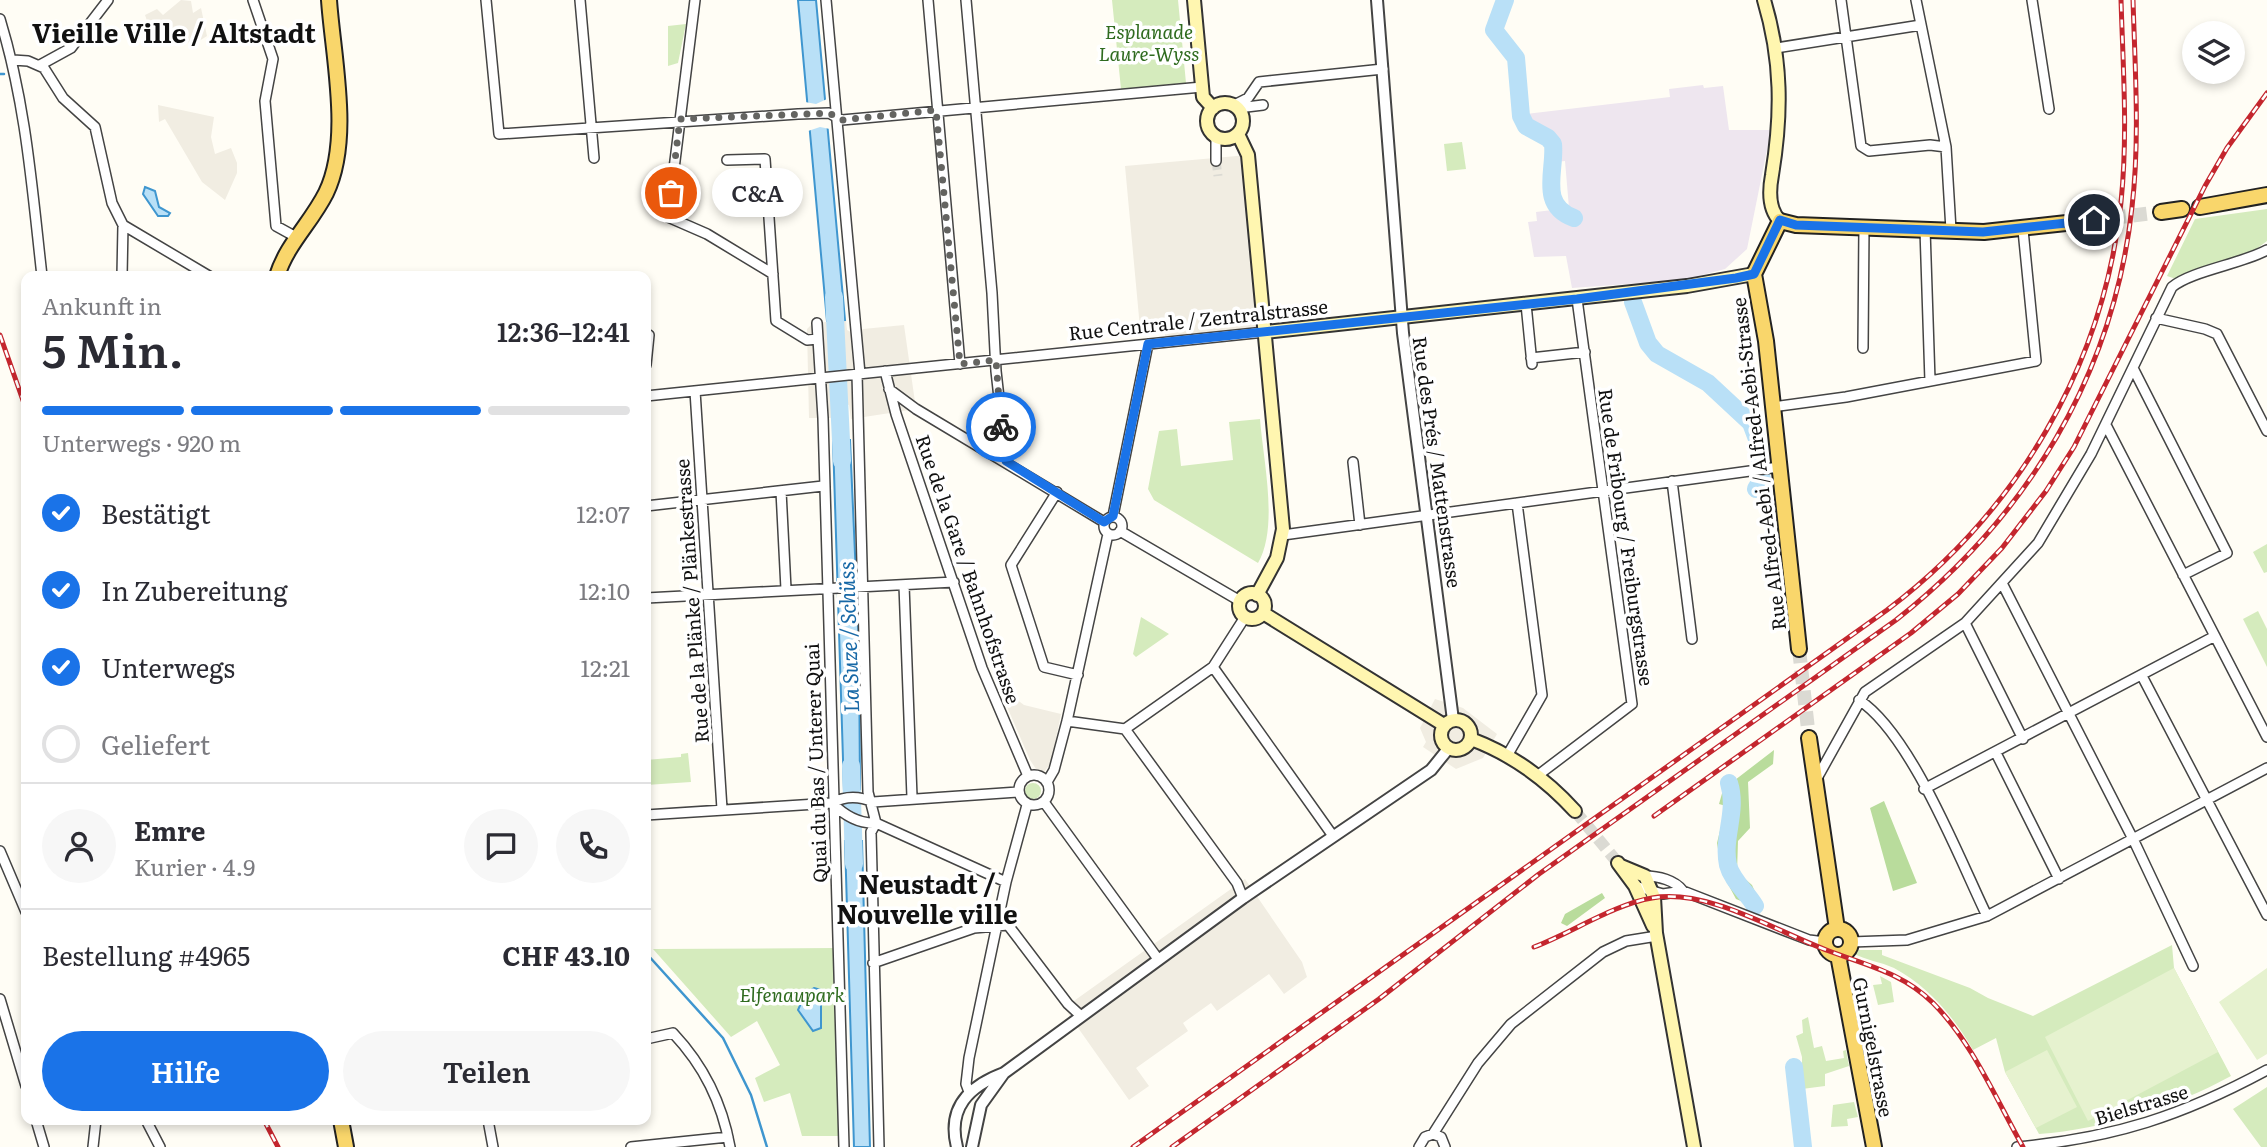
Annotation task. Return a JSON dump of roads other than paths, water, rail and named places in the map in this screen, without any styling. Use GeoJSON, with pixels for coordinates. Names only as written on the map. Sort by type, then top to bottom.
{"type":"FeatureCollection","features":[{"type":"Feature","properties":{"kind":"main road"},"geometry":{"type":"LineString","coordinates":[[283,271],[296,237],[328,186],[337,137],[337,85],[329,0]]}},
{"type":"Feature","properties":{"kind":"main road"},"geometry":{"type":"LineString","coordinates":[[1194,0],[1203,97],[1213,108]]}},
{"type":"Feature","properties":{"kind":"main road"},"geometry":{"type":"LineString","coordinates":[[1764,0],[1776,48],[1781,110],[1770,193],[1774,212],[1780,220],[1796,225],[2023,230],[2112,218]]}},
{"type":"Feature","properties":{"kind":"main road"},"geometry":{"type":"LineString","coordinates":[[1238,134],[1227,139],[1216,136],[1208,126],[1213,108],[1223,103],[1236,106],[1243,118],[1238,134],[1248,155],[1265,332],[1283,535],[1278,558],[1257,595]]}},
{"type":"Feature","properties":{"kind":"main road"},"geometry":{"type":"LineString","coordinates":[[2200,207],[2267,195]]}},
{"type":"Feature","properties":{"kind":"main road"},"geometry":{"type":"LineString","coordinates":[[2161,212],[2182,209]]}},
{"type":"Feature","properties":{"kind":"main road"},"geometry":{"type":"LineString","coordinates":[[1754,274],[1780,220]]}},
{"type":"Feature","properties":{"kind":"main road","name":"Rue Centrale / Zentralstrasse"},"geometry":{"type":"LineString","coordinates":[[1265,332],[1687,286],[1754,274]]}},
{"type":"Feature","properties":{"kind":"main road","name":"Rue Alfred-Aebi / Alfred-Aebi-Strasse"},"geometry":{"type":"LineString","coordinates":[[1754,274],[1762,303],[1799,649]]}},
{"type":"Feature","properties":{"kind":"main road"},"geometry":{"type":"LineString","coordinates":[[1247,594],[1257,595],[1264,601],[1263,613],[1253,619],[1245,617],[1240,612],[1240,601],[1247,594]]}},
{"type":"Feature","properties":{"kind":"main road"},"geometry":{"type":"LineString","coordinates":[[1263,613],[1449,722],[1467,724],[1471,739],[1507,756],[1538,776],[1575,811]]}},
{"type":"Feature","properties":{"kind":"main road"},"geometry":{"type":"LineString","coordinates":[[1449,722],[1440,738],[1448,749],[1462,749],[1471,739]]}},
{"type":"Feature","properties":{"kind":"main road"},"geometry":{"type":"LineString","coordinates":[[1809,738],[1837,929]]}},
{"type":"Feature","properties":{"kind":"main road"},"geometry":{"type":"LineString","coordinates":[[1656,934],[1634,886],[1620,864],[1645,876],[1652,892],[1656,934],[1694,1147]]}},
{"type":"Feature","properties":{"kind":"main road"},"geometry":{"type":"LineString","coordinates":[[1837,929],[1848,934],[1851,942],[1848,950],[1838,955],[1829,951],[1825,942],[1830,932],[1837,929]]}},
{"type":"Feature","properties":{"kind":"main road","name":"Gurnigelstrasse"},"geometry":{"type":"LineString","coordinates":[[1838,955],[1874,1147]]}},
{"type":"Feature","properties":{"kind":"main road"},"geometry":{"type":"LineString","coordinates":[[342,1125],[346,1147]]}},
{"type":"Feature","properties":{"kind":"street"},"geometry":{"type":"LineString","coordinates":[[40,65],[71,48],[107,0]]}},
{"type":"Feature","properties":{"kind":"street"},"geometry":{"type":"LineString","coordinates":[[253,0],[271,49],[273,68],[265,101],[276,226],[296,237]]}},
{"type":"Feature","properties":{"kind":"street"},"geometry":{"type":"LineString","coordinates":[[486,0],[485,42],[499,134],[680,119],[806,114],[832,115],[842,120],[1202,87]]}},
{"type":"Feature","properties":{"kind":"street"},"geometry":{"type":"LineString","coordinates":[[580,0],[594,158]]}},
{"type":"Feature","properties":{"kind":"street"},"geometry":{"type":"LineString","coordinates":[[695,0],[668,217],[707,234],[773,274]]}},
{"type":"Feature","properties":{"kind":"street"},"geometry":{"type":"LineString","coordinates":[[826,0],[832,115],[856,335],[859,586],[868,792],[873,802],[876,823],[871,832],[879,1147]]}},
{"type":"Feature","properties":{"kind":"street"},"geometry":{"type":"LineString","coordinates":[[928,0],[960,364]]}},
{"type":"Feature","properties":{"kind":"street"},"geometry":{"type":"LineString","coordinates":[[966,0],[1006,461]]}},
{"type":"Feature","properties":{"kind":"street","name":"Rue des Prés / Mattenstrasse"},"geometry":{"type":"LineString","coordinates":[[1377,0],[1402,317],[1429,515],[1449,722]]}},
{"type":"Feature","properties":{"kind":"street"},"geometry":{"type":"LineString","coordinates":[[1841,0],[1863,148],[1876,151],[1930,145],[1946,147]]}},
{"type":"Feature","properties":{"kind":"street"},"geometry":{"type":"LineString","coordinates":[[1916,0],[1946,147],[1951,230]]}},
{"type":"Feature","properties":{"kind":"street"},"geometry":{"type":"LineString","coordinates":[[2032,0],[2049,108]]}},
{"type":"Feature","properties":{"kind":"street"},"geometry":{"type":"LineString","coordinates":[[0,19],[13,60],[39,229],[42,271]]}},
{"type":"Feature","properties":{"kind":"street"},"geometry":{"type":"LineString","coordinates":[[1776,48],[1921,24]]}},
{"type":"Feature","properties":{"kind":"street"},"geometry":{"type":"LineString","coordinates":[[13,60],[40,65],[51,77],[63,98],[95,127],[112,203],[123,225],[122,271]]}},
{"type":"Feature","properties":{"kind":"street"},"geometry":{"type":"LineString","coordinates":[[1236,106],[1248,98],[1259,82],[1382,69]]}},
{"type":"Feature","properties":{"kind":"street"},"geometry":{"type":"LineString","coordinates":[[1236,106],[1263,105]]}},
{"type":"Feature","properties":{"kind":"street"},"geometry":{"type":"LineString","coordinates":[[1216,136],[1216,160]]}},
{"type":"Feature","properties":{"kind":"street"},"geometry":{"type":"LineString","coordinates":[[1924,139],[1946,147]]}},
{"type":"Feature","properties":{"kind":"street"},"geometry":{"type":"LineString","coordinates":[[727,160],[765,159],[776,321],[807,340],[818,340]]}},
{"type":"Feature","properties":{"kind":"street"},"geometry":{"type":"LineString","coordinates":[[123,225],[201,271]]}},
{"type":"Feature","properties":{"kind":"street"},"geometry":{"type":"LineString","coordinates":[[1863,348],[1864,226]]}},
{"type":"Feature","properties":{"kind":"street"},"geometry":{"type":"LineString","coordinates":[[1925,229],[1930,382]]}},
{"type":"Feature","properties":{"kind":"street"},"geometry":{"type":"LineString","coordinates":[[1772,407],[1930,382],[2036,361],[2023,230]]}},
{"type":"Feature","properties":{"kind":"street"},"geometry":{"type":"LineString","coordinates":[[1816,780],[1859,700],[1872,687],[1926,653],[1965,623],[2003,585],[2045,533],[2106,425],[2170,290],[2177,283],[2239,263],[2267,250]]}},
{"type":"Feature","properties":{"kind":"street","name":"Rue de Fribourg / Freiburgstrasse"},"geometry":{"type":"LineString","coordinates":[[1538,776],[1632,704],[1577,299]]}},
{"type":"Feature","properties":{"kind":"street"},"geometry":{"type":"LineString","coordinates":[[1526,304],[1532,361],[1585,352]]}},
{"type":"Feature","properties":{"kind":"street"},"geometry":{"type":"LineString","coordinates":[[2156,318],[2206,329],[2219,336],[2267,430]]}},
{"type":"Feature","properties":{"kind":"street","name":"Quai du Bas / Unterer Quai"},"geometry":{"type":"LineString","coordinates":[[817,323],[825,377],[823,486],[832,587],[832,803],[841,971],[844,1147]]}},
{"type":"Feature","properties":{"kind":"street","name":"Rue Centrale / Zentralstrasse"},"geometry":{"type":"LineString","coordinates":[[651,395],[1265,332]]}},
{"type":"Feature","properties":{"kind":"street"},"geometry":{"type":"LineString","coordinates":[[1046,782],[1054,771],[1078,675],[1108,534],[1108,519],[1148,344]]}},
{"type":"Feature","properties":{"kind":"street"},"geometry":{"type":"LineString","coordinates":[[2133,368],[2227,553],[2183,575]]}},
{"type":"Feature","properties":{"kind":"street","name":"Rue de la Gare / Bahnhofstrasse"},"geometry":{"type":"LineString","coordinates":[[885,372],[987,681],[1028,776]]}},
{"type":"Feature","properties":{"kind":"street"},"geometry":{"type":"LineString","coordinates":[[889,389],[916,409],[1058,492],[1108,519],[1122,523],[1120,531]]}},
{"type":"Feature","properties":{"kind":"street","name":"Rue de la Plänke / Plänkestrasse"},"geometry":{"type":"LineString","coordinates":[[695,391],[722,809]]}},
{"type":"Feature","properties":{"kind":"street"},"geometry":{"type":"LineString","coordinates":[[2106,425],[2267,737]]}},
{"type":"Feature","properties":{"kind":"street"},"geometry":{"type":"LineString","coordinates":[[1353,462],[1360,525]]}},
{"type":"Feature","properties":{"kind":"street"},"geometry":{"type":"LineString","coordinates":[[1283,535],[1779,467]]}},
{"type":"Feature","properties":{"kind":"street"},"geometry":{"type":"LineString","coordinates":[[1672,481],[1692,639]]}},
{"type":"Feature","properties":{"kind":"street"},"geometry":{"type":"LineString","coordinates":[[651,505],[823,486]]}},
{"type":"Feature","properties":{"kind":"street"},"geometry":{"type":"LineString","coordinates":[[781,491],[786,589]]}},
{"type":"Feature","properties":{"kind":"street"},"geometry":{"type":"LineString","coordinates":[[1058,492],[1011,565],[1044,667],[1078,675]]}},
{"type":"Feature","properties":{"kind":"street"},"geometry":{"type":"LineString","coordinates":[[1507,756],[1542,695],[1517,503]]}},
{"type":"Feature","properties":{"kind":"street"},"geometry":{"type":"LineString","coordinates":[[1108,534],[1120,531],[1240,601]]}},
{"type":"Feature","properties":{"kind":"street"},"geometry":{"type":"LineString","coordinates":[[651,597],[954,582]]}},
{"type":"Feature","properties":{"kind":"street"},"geometry":{"type":"LineString","coordinates":[[904,585],[912,797]]}},
{"type":"Feature","properties":{"kind":"street"},"geometry":{"type":"LineString","coordinates":[[2003,585],[2134,841],[2193,966]]}},
{"type":"Feature","properties":{"kind":"street"},"geometry":{"type":"LineString","coordinates":[[1067,721],[1125,729],[1213,667],[1245,617]]}},
{"type":"Feature","properties":{"kind":"street"},"geometry":{"type":"LineString","coordinates":[[1965,623],[2023,738]]}},
{"type":"Feature","properties":{"kind":"street"},"geometry":{"type":"LineString","coordinates":[[1924,789],[2215,636]]}},
{"type":"Feature","properties":{"kind":"street"},"geometry":{"type":"LineString","coordinates":[[1213,667],[1333,836]]}},
{"type":"Feature","properties":{"kind":"street"},"geometry":{"type":"LineString","coordinates":[[2142,676],[2267,915]]}},
{"type":"Feature","properties":{"kind":"street"},"geometry":{"type":"LineString","coordinates":[[1859,700],[1877,714],[1894,733],[1987,916]]}},
{"type":"Feature","properties":{"kind":"street"},"geometry":{"type":"LineString","coordinates":[[1125,729],[1237,883],[1243,898]]}},
{"type":"Feature","properties":{"kind":"street"},"geometry":{"type":"LineString","coordinates":[[1004,1073],[981,1105],[973,1142],[954,1147],[955,1116],[960,1103],[970,1092],[1004,1073],[1243,898],[1431,770],[1448,749]]}},
{"type":"Feature","properties":{"kind":"street"},"geometry":{"type":"LineString","coordinates":[[1996,753],[2059,878]]}},
{"type":"Feature","properties":{"kind":"street"},"geometry":{"type":"LineString","coordinates":[[1851,942],[1907,940],[1987,916],[2134,841],[2267,768]]}},
{"type":"Feature","properties":{"kind":"street"},"geometry":{"type":"LineString","coordinates":[[1036,775],[1046,782],[1049,792],[1044,802],[1036,806],[1027,805],[1018,792],[1020,782],[1028,776],[1036,775]]}},
{"type":"Feature","properties":{"kind":"street"},"geometry":{"type":"LineString","coordinates":[[651,815],[832,803],[842,798],[862,797],[873,802],[912,797],[1018,792]]}},
{"type":"Feature","properties":{"kind":"street"},"geometry":{"type":"LineString","coordinates":[[1044,802],[1158,959]]}},
{"type":"Feature","properties":{"kind":"street"},"geometry":{"type":"LineString","coordinates":[[832,803],[843,813],[862,822],[876,823],[1006,882]]}},
{"type":"Feature","properties":{"kind":"street"},"geometry":{"type":"LineString","coordinates":[[981,1105],[966,1084],[969,1058],[996,924],[1027,805]]}},
{"type":"Feature","properties":{"kind":"street"},"geometry":{"type":"LineString","coordinates":[[0,851],[21,900]]}},
{"type":"Feature","properties":{"kind":"street"},"geometry":{"type":"LineString","coordinates":[[1645,876],[1664,879],[1683,891]]}},
{"type":"Feature","properties":{"kind":"street"},"geometry":{"type":"LineString","coordinates":[[1634,886],[1662,894],[1683,891],[1749,914],[1809,940],[1825,942]]}},
{"type":"Feature","properties":{"kind":"street"},"geometry":{"type":"LineString","coordinates":[[873,963],[974,928],[996,924],[1011,927],[1068,1004],[1080,1015]]}},
{"type":"Feature","properties":{"kind":"street"},"geometry":{"type":"LineString","coordinates":[[1419,1147],[1424,1137],[1433,1134],[1478,1063],[1517,1019],[1609,948],[1656,934]]}},
{"type":"Feature","properties":{"kind":"street"},"geometry":{"type":"LineString","coordinates":[[0,999],[21,1069]]}},
{"type":"Feature","properties":{"kind":"street"},"geometry":{"type":"LineString","coordinates":[[631,1147],[729,1142],[714,1091],[690,1051],[673,1033],[651,1037]]}},
{"type":"Feature","properties":{"kind":"street","name":"Bielstrasse"},"geometry":{"type":"LineString","coordinates":[[2017,1147],[2040,1146],[2122,1131],[2179,1114],[2267,1070]]}},
{"type":"Feature","properties":{"kind":"street"},"geometry":{"type":"LineString","coordinates":[[37,1125],[44,1147]]}},
{"type":"Feature","properties":{"kind":"street"},"geometry":{"type":"LineString","coordinates":[[93,1147],[95,1125]]}},
{"type":"Feature","properties":{"kind":"street"},"geometry":{"type":"LineString","coordinates":[[149,1125],[160,1147]]}},
{"type":"Feature","properties":{"kind":"street"},"geometry":{"type":"LineString","coordinates":[[489,1125],[493,1147]]}},
{"type":"Feature","properties":{"kind":"street"},"geometry":{"type":"LineString","coordinates":[[1433,1134],[1441,1138],[1445,1147]]}},
{"type":"Feature","properties":{"kind":"water"},"geometry":{"type":"Polygon","coordinates":[[[798,0],[816,0],[845,320],[827,321],[798,0]]]}},
{"type":"Feature","properties":{"kind":"water"},"geometry":{"type":"Polygon","coordinates":[[[145,187],[155,191],[159,207],[170,213],[168,216],[158,216],[143,194],[145,187]]]}},
{"type":"Feature","properties":{"kind":"water"},"geometry":{"type":"Polygon","coordinates":[[[833,440],[850,440],[859,645],[860,789],[844,791],[833,440]]]}},
{"type":"Feature","properties":{"kind":"water"},"geometry":{"type":"Polygon","coordinates":[[[845,841],[862,841],[870,1147],[854,1147],[845,841]]]}},
{"type":"Feature","properties":{"kind":"water"},"geometry":{"type":"Polygon","coordinates":[[[814,988],[821,990],[821,1028],[813,1031],[798,1010],[805,994],[814,988]]]}},
{"type":"Feature","properties":{"kind":"waterway","name":"La Suze / Schüss"},"geometry":{"type":"LineString","coordinates":[[1505,0],[1494,30],[1516,58],[1521,116],[1526,126],[1548,138],[1553,144],[1552,196],[1556,205],[1574,218]]}},
{"type":"Feature","properties":{"kind":"waterway","name":"La Suze / Schüss"},"geometry":{"type":"LineString","coordinates":[[834,297],[842,461]]}},
{"type":"Feature","properties":{"kind":"waterway","name":"La Suze / Schüss"},"geometry":{"type":"LineString","coordinates":[[1633,302],[1648,343],[1657,354],[1708,383],[1751,423],[1757,439],[1760,461]]}},
{"type":"Feature","properties":{"kind":"waterway","name":"La Suze / Schüss"},"geometry":{"type":"LineString","coordinates":[[1756,489],[1762,479]]}},
{"type":"Feature","properties":{"kind":"waterway","name":"La Suze / Schüss"},"geometry":{"type":"LineString","coordinates":[[851,766],[854,864]]}},
{"type":"Feature","properties":{"kind":"waterway","name":"La Suze / Schüss"},"geometry":{"type":"LineString","coordinates":[[1729,783],[1732,804],[1727,844],[1728,865],[1755,906]]}},
{"type":"Feature","properties":{"kind":"waterway"},"geometry":{"type":"LineString","coordinates":[[651,959],[723,1038],[751,1095],[767,1147]]}},
{"type":"Feature","properties":{"kind":"waterway","name":"La Suze / Schüss"},"geometry":{"type":"LineString","coordinates":[[1794,1067],[1803,1147]]}},
{"type":"Feature","properties":{"kind":"tunnel"},"geometry":{"type":"LineString","coordinates":[[1216,161],[1218,176]]}},
{"type":"Feature","properties":{"kind":"tunnel"},"geometry":{"type":"LineString","coordinates":[[2112,218],[2161,212]]}},
{"type":"Feature","properties":{"kind":"tunnel"},"geometry":{"type":"LineString","coordinates":[[1799,649],[1809,738]]}},
{"type":"Feature","properties":{"kind":"tunnel"},"geometry":{"type":"LineString","coordinates":[[1575,811],[1618,863]]}},
{"type":"Feature","properties":{"kind":"railway"},"geometry":{"type":"LineString","coordinates":[[1133,1147],[1887,610],[1934,571],[1976,528],[2014,481],[2046,430],[2074,377],[2096,321],[2111,262],[2123,177],[2121,0]]}},
{"type":"Feature","properties":{"kind":"railway"},"geometry":{"type":"LineString","coordinates":[[1172,1147],[1379,999],[1539,874],[1896,620],[1943,580],[1986,536],[2023,488],[2056,438],[2084,384],[2106,328],[2122,268],[2132,207],[2136,156],[2133,0]]}},
{"type":"Feature","properties":{"kind":"railway"},"geometry":{"type":"LineString","coordinates":[[1654,816],[1911,633],[1958,594],[2002,548],[2046,491],[2074,447],[2205,186],[2227,148],[2267,93]]}},
{"type":"Feature","properties":{"kind":"railway"},"geometry":{"type":"LineString","coordinates":[[0,335],[21,395]]}},
{"type":"Feature","properties":{"kind":"railway"},"geometry":{"type":"LineString","coordinates":[[1534,947],[1623,906],[1652,898],[1674,897],[1719,905],[1884,971],[1909,984],[1947,1018],[1982,1072],[2023,1147]]}},
{"type":"Feature","properties":{"kind":"railway"},"geometry":{"type":"LineString","coordinates":[[267,1125],[278,1147]]}},
{"type":"Feature","properties":{"kind":"place","name":"C&A"},"geometry":{"type":"Point","coordinates":[671,193]}},
{"type":"Feature","properties":{"kind":"district","name":"Vieille Ville / Altstadt"},"geometry":{"type":"Point","coordinates":[174,31]}},
{"type":"Feature","properties":{"kind":"district","name":"Neustadt / Nouvelle ville"},"geometry":{"type":"Point","coordinates":[927,897]}},
{"type":"Feature","properties":{"kind":"park label","name":"Esplanade Laure-Wyss"},"geometry":{"type":"Point","coordinates":[1149,42]}},
{"type":"Feature","properties":{"kind":"park label","name":"Elfenaupark"},"geometry":{"type":"Point","coordinates":[792,994]}}]}
